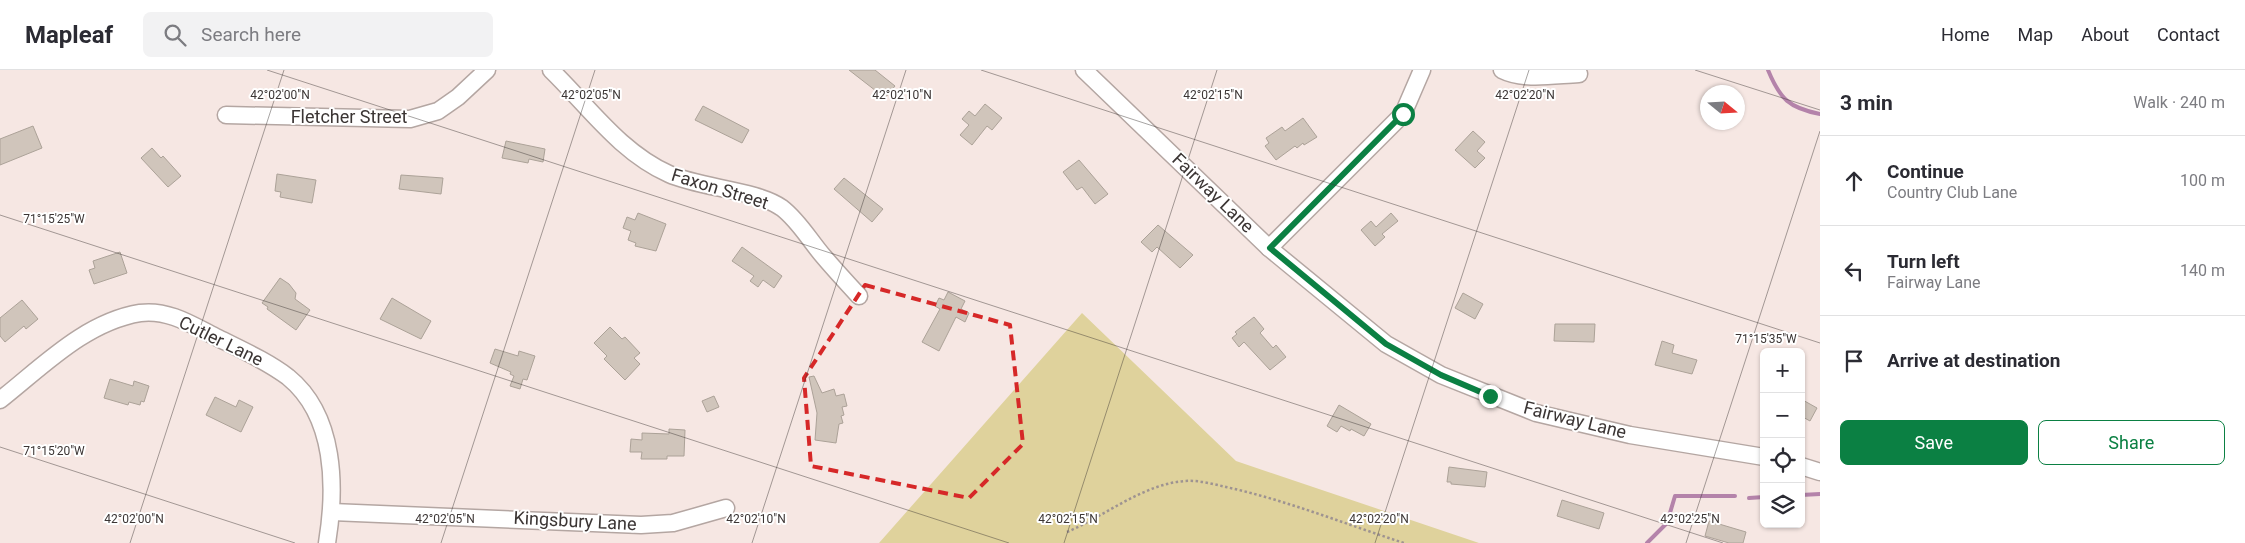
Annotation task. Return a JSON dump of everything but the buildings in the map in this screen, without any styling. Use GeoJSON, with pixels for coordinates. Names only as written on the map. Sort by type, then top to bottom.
{"type":"FeatureCollection","features":[{"type":"Feature","properties":{"kind":"street","name":"Fletcher Street"},"geometry":{"type":"LineString","coordinates":[[226,115],[410,119],[438,111],[458,97],[487,70]]}},
{"type":"Feature","properties":{"kind":"street","name":"Faxon Street"},"geometry":{"type":"LineString","coordinates":[[551,70],[603,126],[636,155],[670,175],[753,197],[780,207],[799,225],[823,256],[859,296]]}},
{"type":"Feature","properties":{"kind":"street","name":"Fairway Lane"},"geometry":{"type":"LineString","coordinates":[[1084,70],[1270,248],[1386,344],[1441,375],[1536,413],[1586,426],[1760,456]]}},
{"type":"Feature","properties":{"kind":"street"},"geometry":{"type":"LineString","coordinates":[[1502,70],[1509,73],[1534,76],[1579,74]]}},
{"type":"Feature","properties":{"kind":"street"},"geometry":{"type":"LineString","coordinates":[[1270,248],[1403,114],[1421,71]]}},
{"type":"Feature","properties":{"kind":"street","name":"Cutler Lane"},"geometry":{"type":"LineString","coordinates":[[0,400],[90,330],[121,318],[142,313],[163,314],[184,321],[262,360],[289,378],[309,402],[322,428],[332,467],[332,512],[327,543]]}},
{"type":"Feature","properties":{"kind":"street"},"geometry":{"type":"LineString","coordinates":[[1805,467],[1820,472]]}},
{"type":"Feature","properties":{"kind":"street","name":"Kingsbury Lane"},"geometry":{"type":"LineString","coordinates":[[332,512],[641,524],[673,523],[726,508]]}},
{"type":"Feature","properties":{"kind":"path"},"geometry":{"type":"LineString","coordinates":[[1067,532],[1158,487],[1185,481],[1254,493],[1404,543]]}},
{"type":"Feature","properties":{"kind":"highlighted area"},"geometry":{"type":"Polygon","coordinates":[[[865,285],[1010,325],[1023,444],[969,498],[811,466],[804,378],[865,285]]]}},
{"type":"Feature","properties":{"kind":"shaded area"},"geometry":{"type":"Polygon","coordinates":[[[1082,313],[1236,461],[1479,543],[879,543],[1082,313]]]}},
{"type":"Feature","properties":{"kind":"waterway"},"geometry":{"type":"LineString","coordinates":[[1768,70],[1777,88],[1787,101],[1800,109],[1820,114]]}},
{"type":"Feature","properties":{"kind":"waterway"},"geometry":{"type":"LineString","coordinates":[[1805,495],[1820,494]]}},
{"type":"Feature","properties":{"kind":"waterway"},"geometry":{"type":"LineString","coordinates":[[1647,543],[1667,523],[1675,496],[1735,496]]}},
{"type":"Feature","properties":{"kind":"waterway"},"geometry":{"type":"LineString","coordinates":[[1749,498],[1760,497]]}},
{"type":"Feature","properties":{"kind":"route"},"geometry":{"type":"LineString","coordinates":[[1403,114],[1270,248],[1386,344],[1441,375],[1490,396]]}}]}
